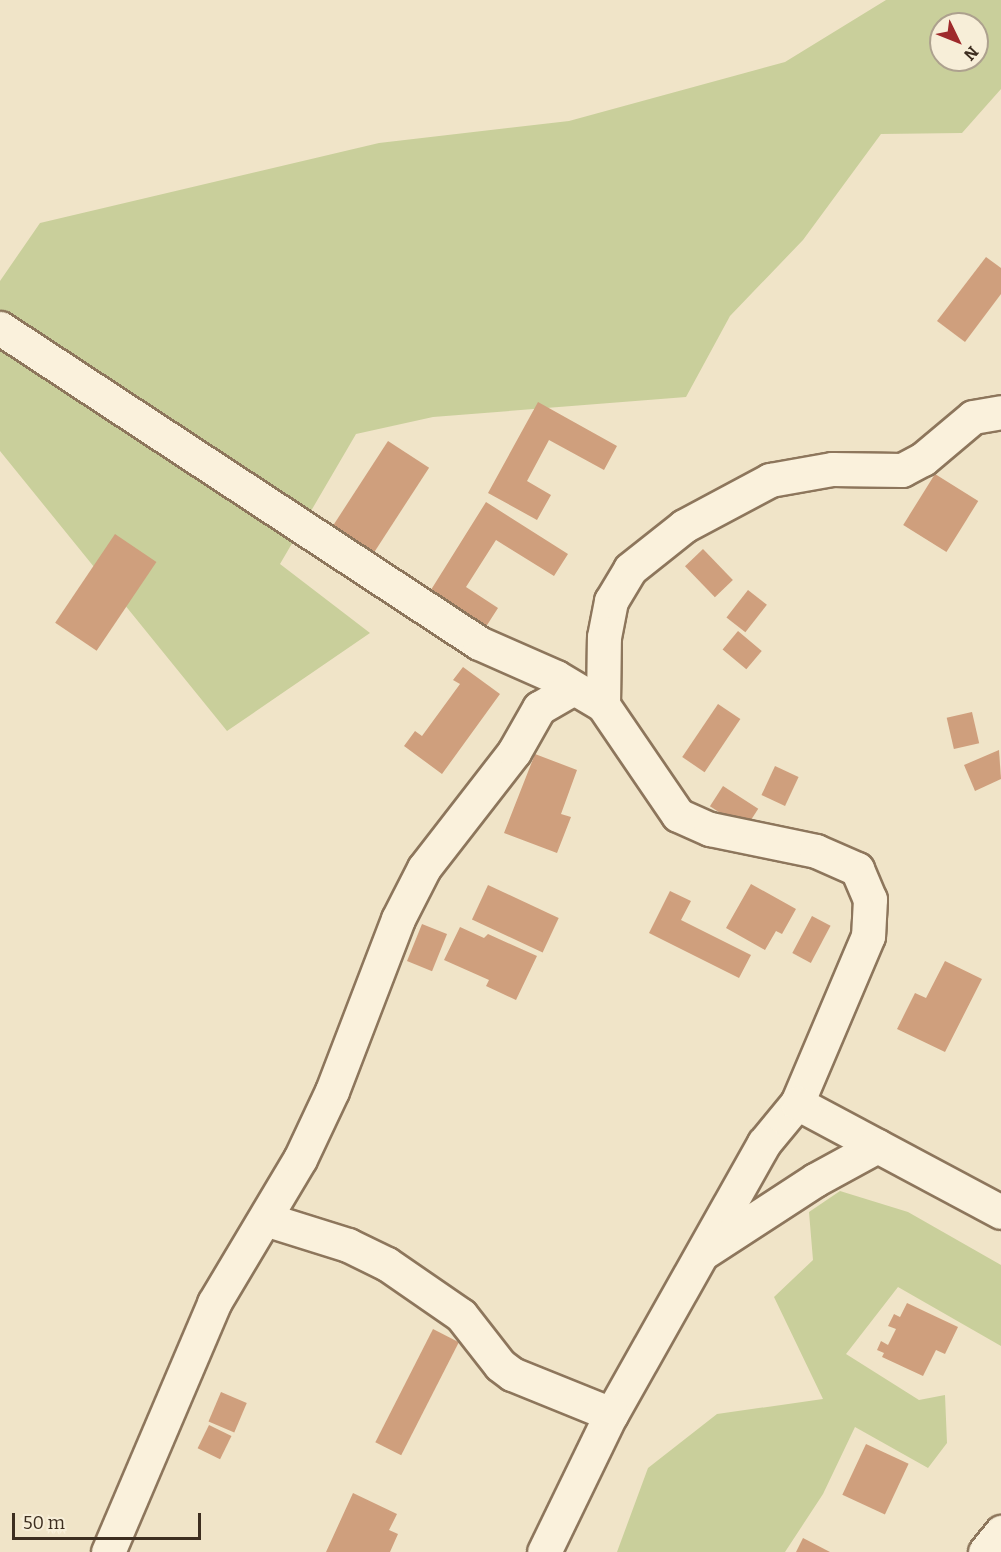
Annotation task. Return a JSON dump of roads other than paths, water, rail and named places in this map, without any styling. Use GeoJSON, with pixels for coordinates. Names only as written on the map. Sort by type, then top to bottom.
{"type":"FeatureCollection","features":[{"type":"Feature","properties":{"kind":"street"},"geometry":{"type":"LineString","coordinates":[[0,328],[479,643],[603,705],[678,815],[710,829],[816,851],[857,869],[870,898],[868,936],[797,1103],[764,1143],[611,1414],[544,1552]]}},
{"type":"Feature","properties":{"kind":"street"},"geometry":{"type":"LineString","coordinates":[[603,705],[604,638],[610,601],[630,569],[684,526],[770,480],[832,469],[902,470],[923,459],[973,417],[1001,412]]}},
{"type":"Feature","properties":{"kind":"street"},"geometry":{"type":"LineString","coordinates":[[108,1552],[214,1303],[265,1219],[332,1091],[398,919],[424,868],[514,752],[539,708],[573,688]]}},
{"type":"Feature","properties":{"kind":"street"},"geometry":{"type":"LineString","coordinates":[[797,1103],[1001,1212]]}},
{"type":"Feature","properties":{"kind":"street"},"geometry":{"type":"LineString","coordinates":[[702,1254],[764,1217],[815,1180],[877,1146]]}},
{"type":"Feature","properties":{"kind":"street"},"geometry":{"type":"LineString","coordinates":[[265,1219],[348,1245],[387,1264],[461,1315],[500,1365],[512,1374],[611,1414]]}},
{"type":"Feature","properties":{"kind":"street"},"geometry":{"type":"LineString","coordinates":[[985,1552],[1001,1532]]}}]}
